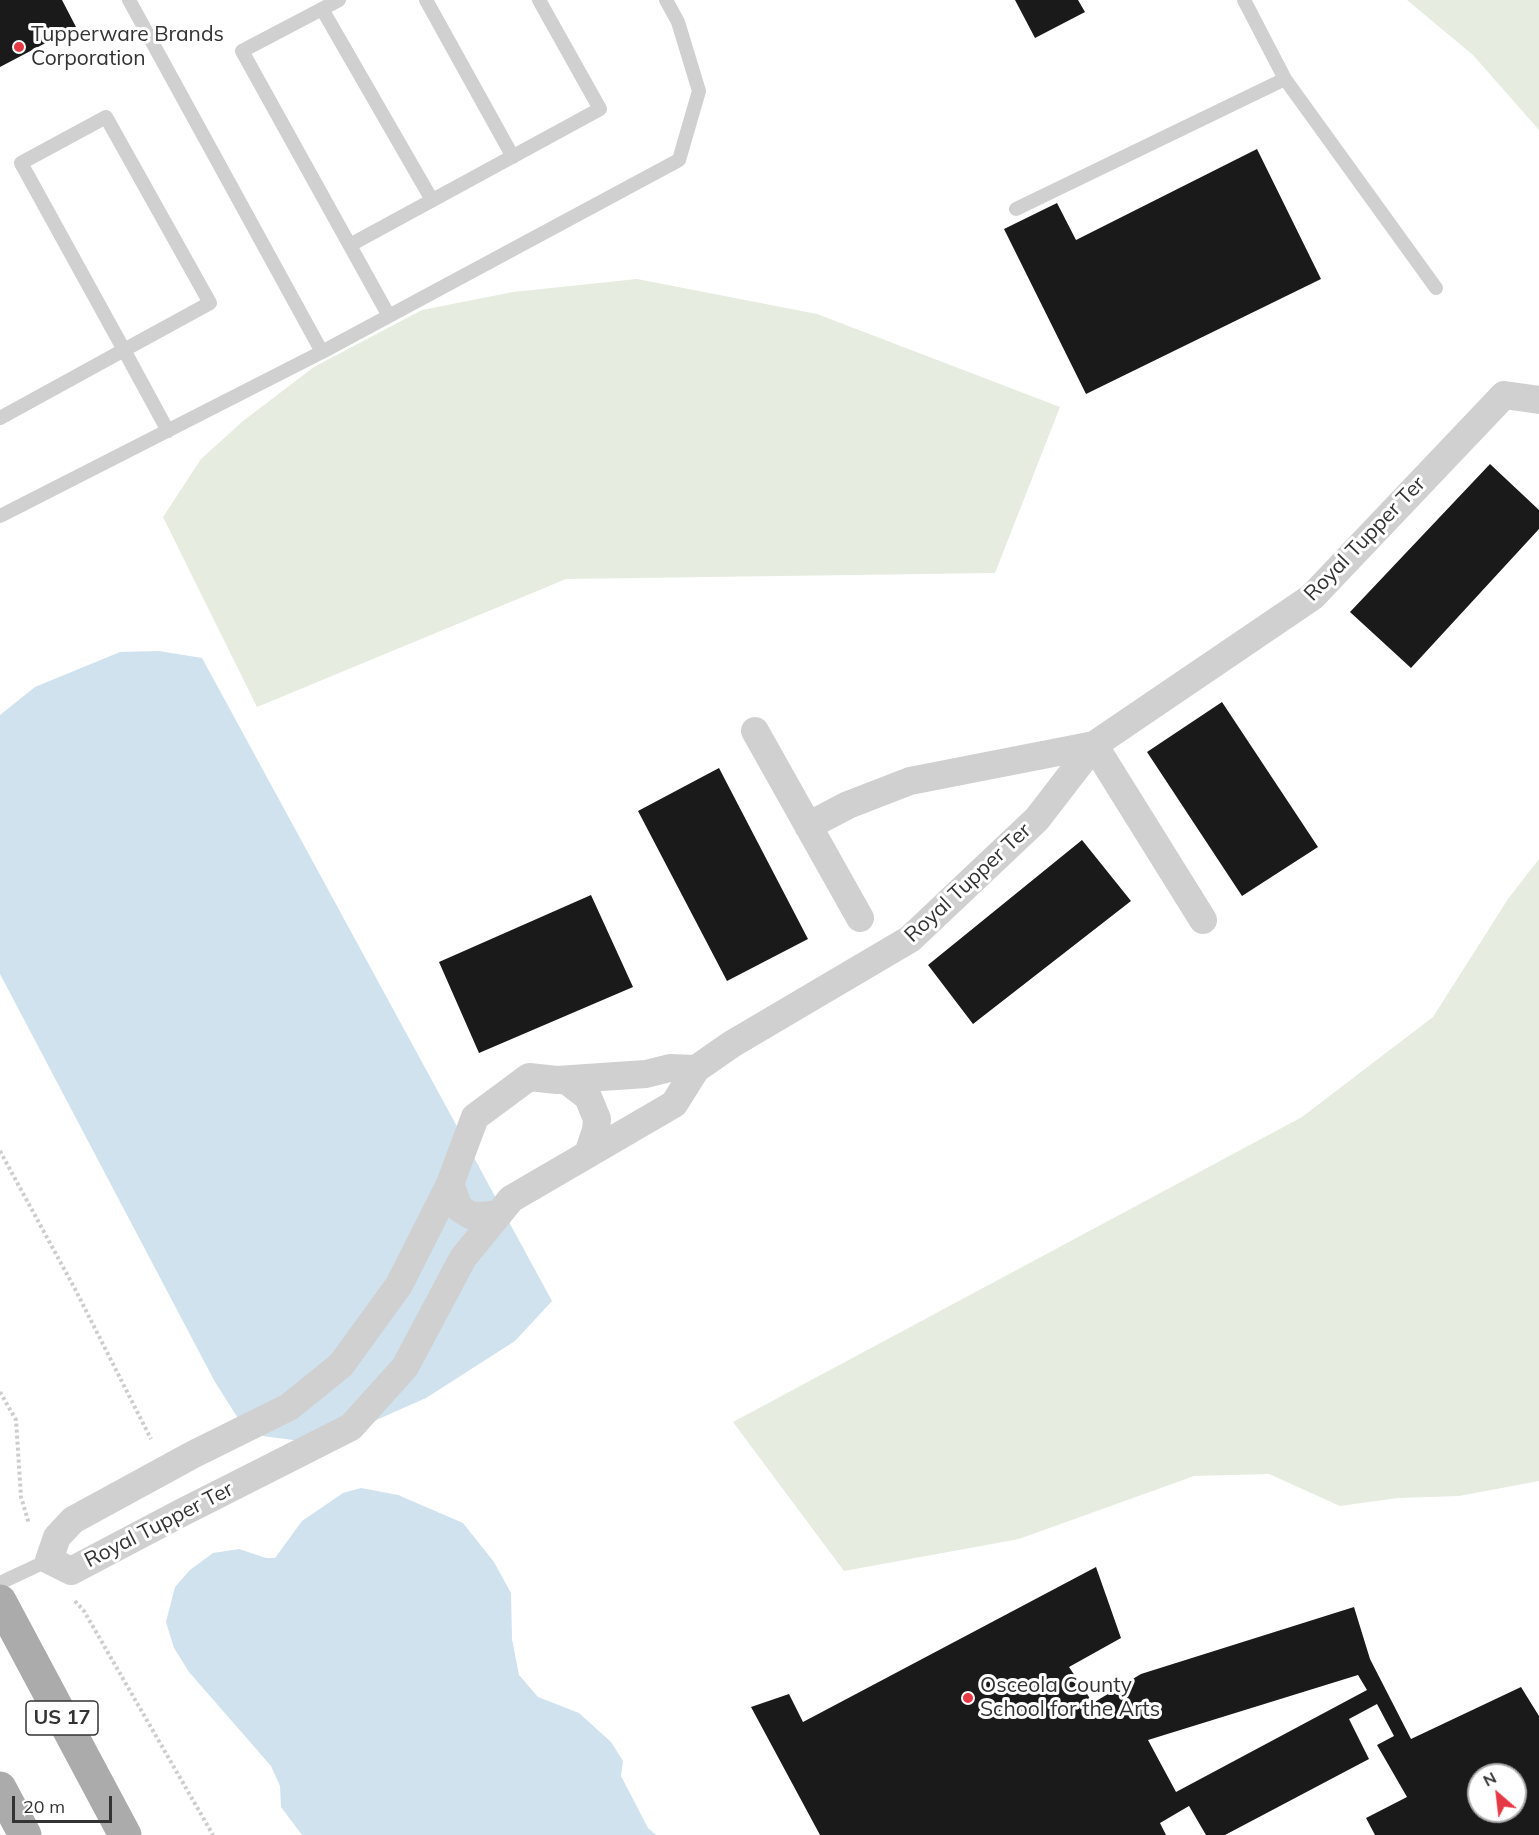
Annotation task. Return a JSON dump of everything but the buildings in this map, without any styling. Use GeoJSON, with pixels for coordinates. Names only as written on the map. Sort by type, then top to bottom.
{"type":"FeatureCollection","features":[{"type":"Feature","properties":{"kind":"main road","name":"US 17"},"geometry":{"type":"LineString","coordinates":[[0,1600],[125,1835]]}},
{"type":"Feature","properties":{"kind":"main road"},"geometry":{"type":"LineString","coordinates":[[0,1788],[25,1835]]}},
{"type":"Feature","properties":{"kind":"street","name":"Royal Tupper Ter"},"geometry":{"type":"LineString","coordinates":[[696,1069],[670,1068],[646,1074],[566,1080],[529,1077],[475,1117],[450,1184],[399,1285],[341,1365],[289,1407],[194,1454],[74,1520],[57,1537],[46,1561],[71,1571],[351,1427],[405,1367],[463,1258],[511,1199],[674,1104],[696,1069],[732,1044],[910,939],[1037,819],[1094,745],[1312,597],[1504,395],[1539,400]]}},
{"type":"Feature","properties":{"kind":"street"},"geometry":{"type":"LineString","coordinates":[[755,731],[860,918]]}},
{"type":"Feature","properties":{"kind":"street","name":"Royal Tupper Ter"},"geometry":{"type":"LineString","coordinates":[[808,826],[848,805],[910,781],[1094,745]]}},
{"type":"Feature","properties":{"kind":"street"},"geometry":{"type":"LineString","coordinates":[[1094,745],[1203,920]]}},
{"type":"Feature","properties":{"kind":"street"},"geometry":{"type":"LineString","coordinates":[[566,1080],[588,1097],[597,1119],[588,1154]]}},
{"type":"Feature","properties":{"kind":"street"},"geometry":{"type":"LineString","coordinates":[[450,1184],[459,1208],[470,1215],[499,1214]]}},
{"type":"Feature","properties":{"kind":"lane"},"geometry":{"type":"LineString","coordinates":[[129,0],[322,352]]}},
{"type":"Feature","properties":{"kind":"lane"},"geometry":{"type":"LineString","coordinates":[[339,0],[242,51],[389,316]]}},
{"type":"Feature","properties":{"kind":"lane"},"geometry":{"type":"LineString","coordinates":[[426,0],[513,157]]}},
{"type":"Feature","properties":{"kind":"lane"},"geometry":{"type":"LineString","coordinates":[[350,245],[600,109],[539,0]]}},
{"type":"Feature","properties":{"kind":"lane"},"geometry":{"type":"LineString","coordinates":[[0,516],[322,352],[679,160],[699,91],[678,22],[666,0]]}},
{"type":"Feature","properties":{"kind":"lane"},"geometry":{"type":"LineString","coordinates":[[1244,0],[1285,79],[1436,288]]}},
{"type":"Feature","properties":{"kind":"lane"},"geometry":{"type":"LineString","coordinates":[[322,9],[432,200]]}},
{"type":"Feature","properties":{"kind":"lane"},"geometry":{"type":"LineString","coordinates":[[1016,209],[1285,79]]}},
{"type":"Feature","properties":{"kind":"lane"},"geometry":{"type":"LineString","coordinates":[[0,418],[124,350],[210,303],[106,117],[21,163],[124,350],[168,430]]}},
{"type":"Feature","properties":{"kind":"lane"},"geometry":{"type":"LineString","coordinates":[[0,1583],[46,1561]]}},
{"type":"Feature","properties":{"kind":"path"},"geometry":{"type":"LineString","coordinates":[[0,1151],[75,1289],[151,1439]]}},
{"type":"Feature","properties":{"kind":"path"},"geometry":{"type":"LineString","coordinates":[[0,1392],[16,1420],[21,1497],[46,1561],[84,1611],[213,1835]]}},
{"type":"Feature","properties":{"kind":"shaded area"},"geometry":{"type":"Polygon","coordinates":[[[1407,0],[1539,0],[1539,130],[1473,55],[1407,0]]]}},
{"type":"Feature","properties":{"kind":"shaded area"},"geometry":{"type":"Polygon","coordinates":[[[637,279],[817,314],[1060,407],[995,573],[566,579],[257,707],[163,517],[201,459],[243,421],[314,367],[422,310],[513,292],[637,279]]]}},
{"type":"Feature","properties":{"kind":"shaded area"},"geometry":{"type":"Polygon","coordinates":[[[1539,859],[1539,1481],[1459,1496],[1398,1498],[1340,1506],[1269,1474],[1194,1476],[1019,1539],[844,1571],[733,1422],[1302,1117],[1433,1017],[1508,899],[1539,859]]]}},
{"type":"Feature","properties":{"kind":"water"},"geometry":{"type":"Polygon","coordinates":[[[159,651],[202,658],[552,1301],[515,1341],[426,1398],[322,1444],[248,1434],[215,1382],[0,974],[0,715],[35,687],[120,652],[159,651]]]}},
{"type":"Feature","properties":{"kind":"water"},"geometry":{"type":"Polygon","coordinates":[[[361,1488],[398,1495],[463,1523],[494,1562],[511,1593],[512,1639],[519,1675],[538,1697],[579,1713],[611,1742],[623,1761],[621,1776],[648,1828],[656,1835],[302,1835],[281,1807],[280,1786],[271,1766],[189,1672],[174,1648],[166,1622],[175,1587],[190,1570],[213,1553],[239,1549],[266,1558],[275,1558],[302,1521],[343,1493],[361,1488]]]}},
{"type":"Feature","properties":{"kind":"place","name":"Tupperware Brands Corporation"},"geometry":{"type":"Point","coordinates":[19,47]}},
{"type":"Feature","properties":{"kind":"place","name":"Osceola County School for the Arts"},"geometry":{"type":"Point","coordinates":[968,1698]}}]}
